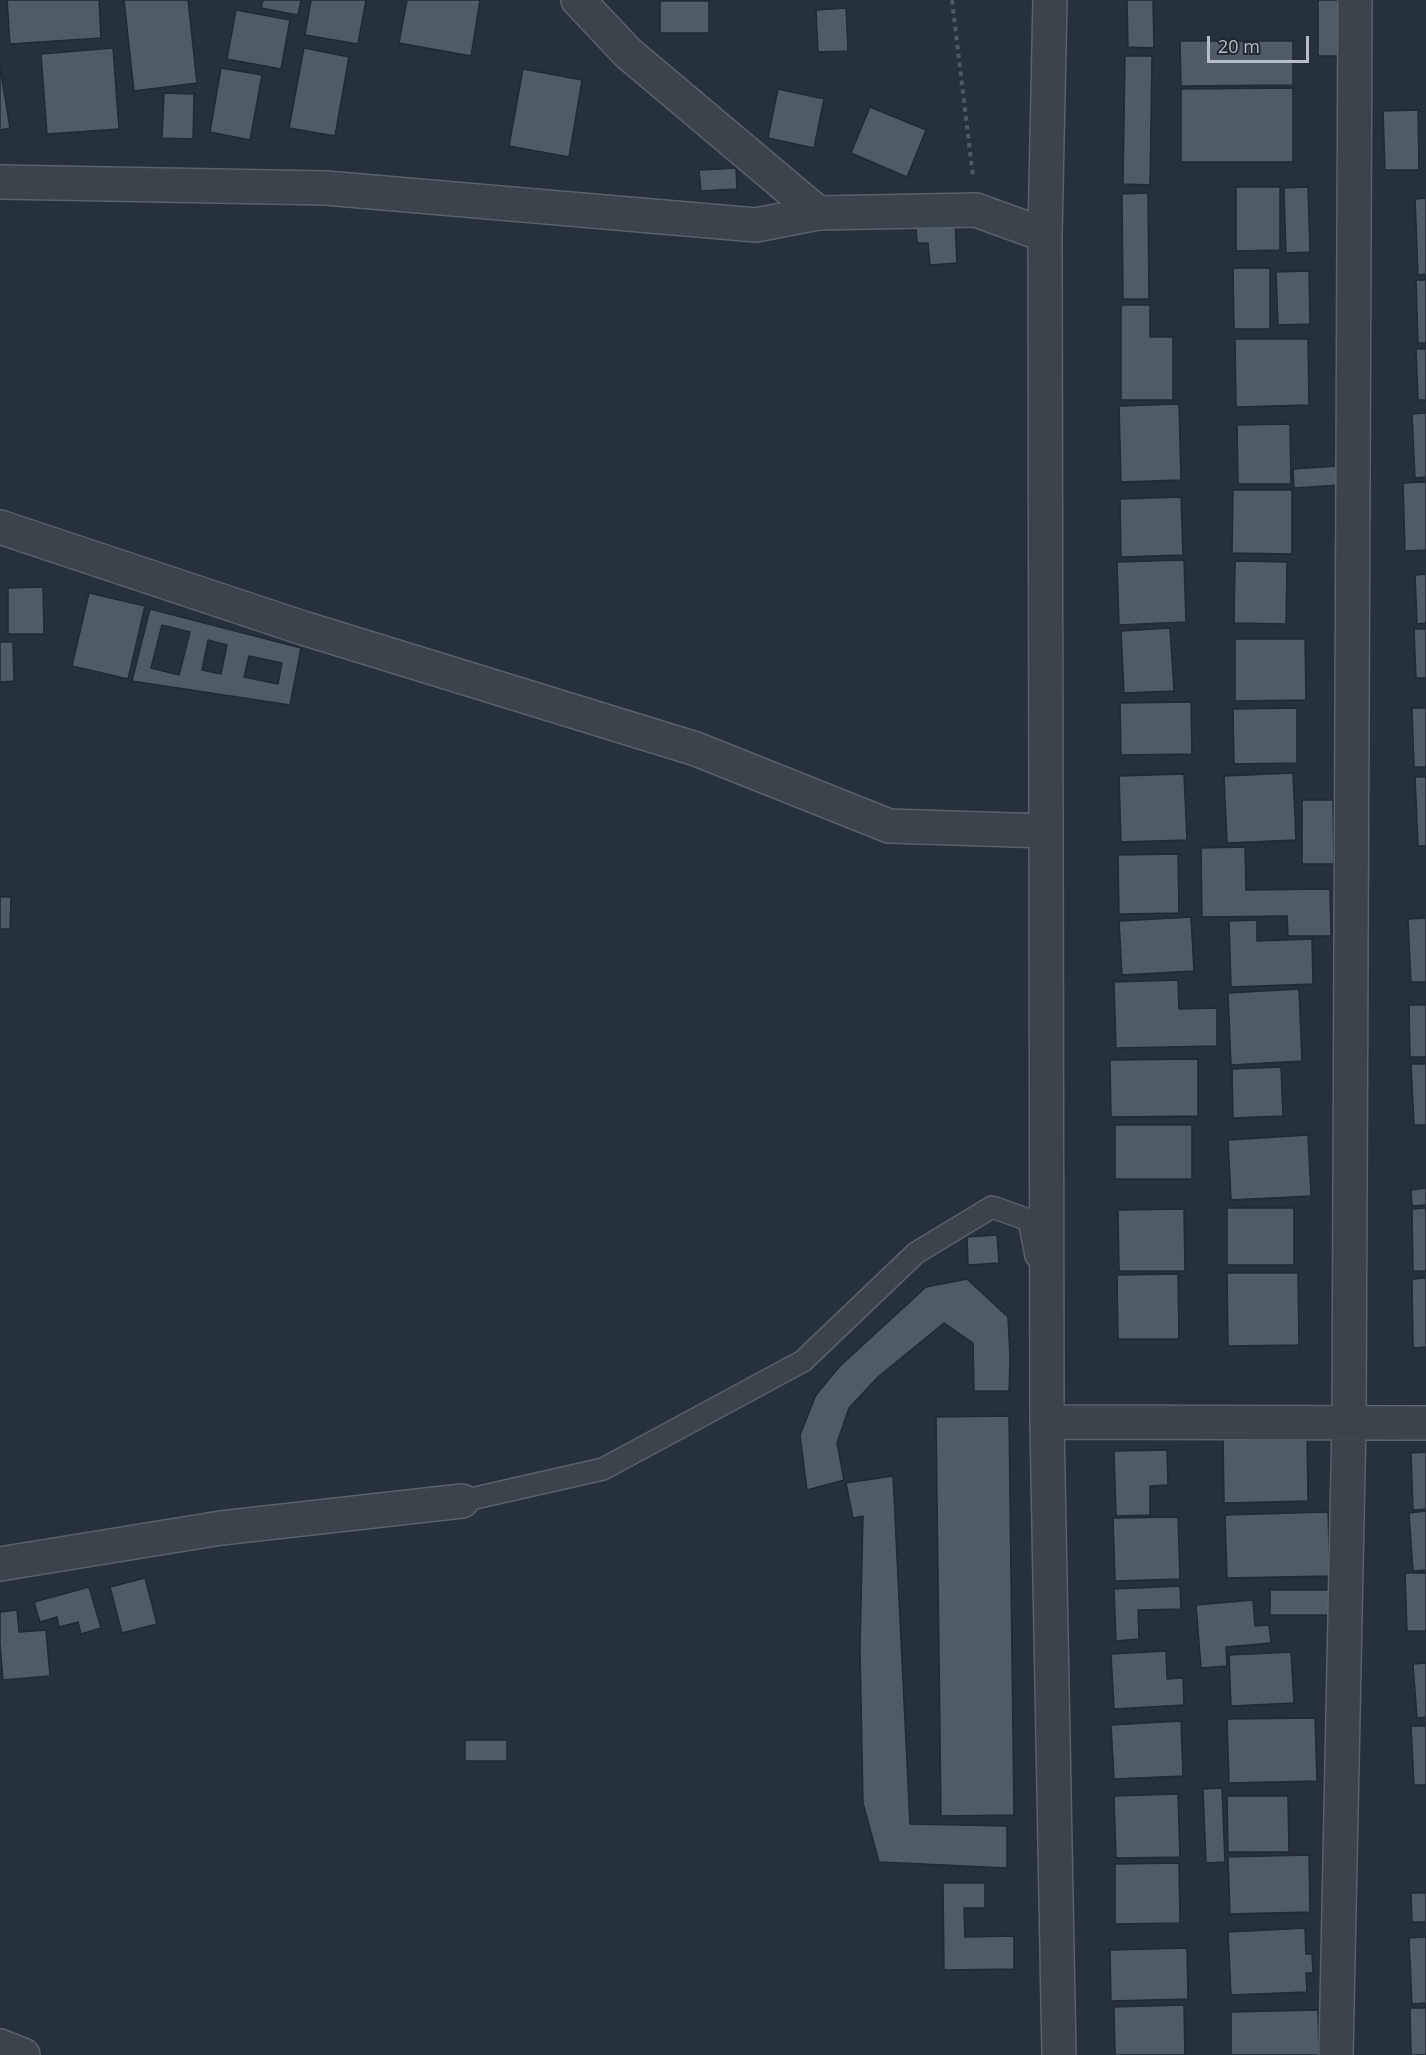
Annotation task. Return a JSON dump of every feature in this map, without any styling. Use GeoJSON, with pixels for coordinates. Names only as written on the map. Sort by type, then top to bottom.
{"type":"FeatureCollection","features":[{"type":"Feature","properties":{"kind":"street"},"geometry":{"type":"LineString","coordinates":[[578,0],[628,53],[818,213]]}},
{"type":"Feature","properties":{"kind":"street"},"geometry":{"type":"LineString","coordinates":[[1050,0],[1044,236],[1047,1422],[1059,2055]]}},
{"type":"Feature","properties":{"kind":"street"},"geometry":{"type":"LineString","coordinates":[[1336,2055],[1350,1422],[1355,0]]}},
{"type":"Feature","properties":{"kind":"street"},"geometry":{"type":"LineString","coordinates":[[0,182],[326,188],[756,225],[818,213],[976,210],[1044,236]]}},
{"type":"Feature","properties":{"kind":"street"},"geometry":{"type":"LineString","coordinates":[[0,526],[303,628],[696,748],[889,826],[1046,831]]}},
{"type":"Feature","properties":{"kind":"street"},"geometry":{"type":"LineString","coordinates":[[1047,1422],[1426,1423]]}},
{"type":"Feature","properties":{"kind":"street"},"geometry":{"type":"LineString","coordinates":[[0,1564],[221,1528],[462,1501]]}},
{"type":"Feature","properties":{"kind":"street"},"geometry":{"type":"LineString","coordinates":[[0,2046],[23,2055]]}},
{"type":"Feature","properties":{"kind":"lane"},"geometry":{"type":"LineString","coordinates":[[462,1501],[603,1469],[803,1361],[916,1253],[992,1207],[1029,1220],[1047,1315]]}},
{"type":"Feature","properties":{"kind":"path"},"geometry":{"type":"LineString","coordinates":[[952,0],[976,210]]}},
{"type":"Feature","properties":{"kind":"building"},"geometry":{"type":"Polygon","coordinates":[[[7,0],[99,0],[101,38],[10,44],[7,0]]]}},
{"type":"Feature","properties":{"kind":"building"},"geometry":{"type":"Polygon","coordinates":[[[124,0],[188,0],[197,83],[134,91],[124,0]]]}},
{"type":"Feature","properties":{"kind":"building"},"geometry":{"type":"Polygon","coordinates":[[[263,0],[301,0],[298,15],[261,8],[263,0]]]}},
{"type":"Feature","properties":{"kind":"building"},"geometry":{"type":"Polygon","coordinates":[[[311,0],[366,0],[358,44],[305,35],[311,0]]]}},
{"type":"Feature","properties":{"kind":"building"},"geometry":{"type":"Polygon","coordinates":[[[407,0],[480,0],[471,56],[399,43],[407,0]]]}},
{"type":"Feature","properties":{"kind":"building"},"geometry":{"type":"Polygon","coordinates":[[[1127,0],[1153,0],[1154,48],[1128,47],[1127,0]]]}},
{"type":"Feature","properties":{"kind":"building"},"geometry":{"type":"Polygon","coordinates":[[[1318,0],[1339,0],[1339,56],[1318,56],[1318,0]]]}},
{"type":"Feature","properties":{"kind":"building"},"geometry":{"type":"Polygon","coordinates":[[[660,1],[709,1],[709,33],[660,33],[660,1]]]}},
{"type":"Feature","properties":{"kind":"building"},"geometry":{"type":"Polygon","coordinates":[[[846,8],[848,51],[818,52],[816,10],[846,8]]]}},
{"type":"Feature","properties":{"kind":"building"},"geometry":{"type":"Polygon","coordinates":[[[236,10],[290,20],[281,69],[227,59],[236,10]]]}},
{"type":"Feature","properties":{"kind":"building"},"geometry":{"type":"Polygon","coordinates":[[[1180,41],[1293,41],[1293,85],[1181,86],[1180,41]]]}},
{"type":"Feature","properties":{"kind":"building"},"geometry":{"type":"Polygon","coordinates":[[[113,48],[119,129],[47,134],[41,54],[113,48]]]}},
{"type":"Feature","properties":{"kind":"building"},"geometry":{"type":"Polygon","coordinates":[[[304,48],[349,57],[335,136],[289,128],[304,48]]]}},
{"type":"Feature","properties":{"kind":"building"},"geometry":{"type":"Polygon","coordinates":[[[1125,56],[1152,56],[1150,185],[1123,184],[1125,56]]]}},
{"type":"Feature","properties":{"kind":"building"},"geometry":{"type":"Polygon","coordinates":[[[0,67],[10,128],[0,130],[0,67]]]}},
{"type":"Feature","properties":{"kind":"building"},"geometry":{"type":"Polygon","coordinates":[[[221,68],[262,75],[250,140],[210,132],[221,68]]]}},
{"type":"Feature","properties":{"kind":"building"},"geometry":{"type":"Polygon","coordinates":[[[523,69],[582,80],[569,157],[509,146],[523,69]]]}},
{"type":"Feature","properties":{"kind":"building"},"geometry":{"type":"Polygon","coordinates":[[[1293,88],[1293,162],[1181,162],[1181,89],[1293,88]]]}},
{"type":"Feature","properties":{"kind":"building"},"geometry":{"type":"Polygon","coordinates":[[[778,89],[824,99],[814,148],[768,138],[778,89]]]}},
{"type":"Feature","properties":{"kind":"building"},"geometry":{"type":"Polygon","coordinates":[[[164,93],[194,94],[193,139],[162,138],[164,93]]]}},
{"type":"Feature","properties":{"kind":"building"},"geometry":{"type":"Polygon","coordinates":[[[870,107],[926,130],[907,177],[851,153],[870,107]]]}},
{"type":"Feature","properties":{"kind":"building"},"geometry":{"type":"Polygon","coordinates":[[[1418,110],[1419,170],[1385,170],[1383,111],[1418,110]]]}},
{"type":"Feature","properties":{"kind":"building"},"geometry":{"type":"Polygon","coordinates":[[[736,168],[737,189],[701,191],[699,170],[736,168]]]}},
{"type":"Feature","properties":{"kind":"building"},"geometry":{"type":"Polygon","coordinates":[[[1236,187],[1280,187],[1280,250],[1236,251],[1236,187]]]}},
{"type":"Feature","properties":{"kind":"building"},"geometry":{"type":"Polygon","coordinates":[[[1308,187],[1310,252],[1286,253],[1284,188],[1308,187]]]}},
{"type":"Feature","properties":{"kind":"building"},"geometry":{"type":"Polygon","coordinates":[[[1148,193],[1149,299],[1123,299],[1122,194],[1148,193]]]}},
{"type":"Feature","properties":{"kind":"building"},"geometry":{"type":"Polygon","coordinates":[[[1426,198],[1426,274],[1418,275],[1415,199],[1426,198]]]}},
{"type":"Feature","properties":{"kind":"building"},"geometry":{"type":"Polygon","coordinates":[[[955,223],[957,263],[930,265],[928,243],[917,243],[916,226],[955,223]]]}},
{"type":"Feature","properties":{"kind":"building"},"geometry":{"type":"Polygon","coordinates":[[[1233,268],[1270,268],[1270,329],[1234,329],[1233,268]]]}},
{"type":"Feature","properties":{"kind":"building"},"geometry":{"type":"Polygon","coordinates":[[[1309,271],[1310,324],[1278,325],[1276,272],[1309,271]]]}},
{"type":"Feature","properties":{"kind":"building"},"geometry":{"type":"Polygon","coordinates":[[[1416,280],[1426,280],[1426,343],[1418,343],[1416,280]]]}},
{"type":"Feature","properties":{"kind":"building"},"geometry":{"type":"Polygon","coordinates":[[[1121,305],[1150,305],[1150,337],[1173,337],[1173,400],[1121,400],[1121,305]]]}},
{"type":"Feature","properties":{"kind":"building"},"geometry":{"type":"Polygon","coordinates":[[[1235,339],[1308,339],[1309,405],[1236,407],[1235,339]]]}},
{"type":"Feature","properties":{"kind":"building"},"geometry":{"type":"Polygon","coordinates":[[[1416,349],[1426,349],[1426,400],[1418,400],[1416,349]]]}},
{"type":"Feature","properties":{"kind":"building"},"geometry":{"type":"Polygon","coordinates":[[[1179,404],[1181,480],[1121,482],[1119,406],[1179,404]]]}},
{"type":"Feature","properties":{"kind":"building"},"geometry":{"type":"Polygon","coordinates":[[[1426,413],[1426,477],[1415,478],[1412,414],[1426,413]]]}},
{"type":"Feature","properties":{"kind":"building"},"geometry":{"type":"Polygon","coordinates":[[[1290,424],[1291,484],[1238,484],[1237,425],[1290,424]]]}},
{"type":"Feature","properties":{"kind":"building"},"geometry":{"type":"Polygon","coordinates":[[[1338,466],[1339,485],[1294,488],[1293,469],[1338,466]]]}},
{"type":"Feature","properties":{"kind":"building"},"geometry":{"type":"Polygon","coordinates":[[[1426,482],[1426,550],[1405,551],[1403,483],[1426,482]]]}},
{"type":"Feature","properties":{"kind":"building"},"geometry":{"type":"Polygon","coordinates":[[[1233,490],[1292,490],[1292,554],[1232,553],[1233,490]]]}},
{"type":"Feature","properties":{"kind":"building"},"geometry":{"type":"Polygon","coordinates":[[[1181,497],[1183,555],[1121,557],[1120,499],[1181,497]]]}},
{"type":"Feature","properties":{"kind":"building"},"geometry":{"type":"Polygon","coordinates":[[[1184,560],[1186,622],[1119,625],[1117,562],[1184,560]]]}},
{"type":"Feature","properties":{"kind":"building"},"geometry":{"type":"Polygon","coordinates":[[[1235,561],[1287,562],[1286,624],[1234,623],[1235,561]]]}},
{"type":"Feature","properties":{"kind":"building"},"geometry":{"type":"Polygon","coordinates":[[[1426,574],[1426,623],[1417,624],[1415,575],[1426,574]]]}},
{"type":"Feature","properties":{"kind":"building"},"geometry":{"type":"Polygon","coordinates":[[[43,587],[44,634],[8,634],[8,588],[43,587]]]}},
{"type":"Feature","properties":{"kind":"building"},"geometry":{"type":"Polygon","coordinates":[[[89,593],[145,606],[128,679],[72,666],[89,593]]]}},
{"type":"Feature","properties":{"kind":"building"},"geometry":{"type":"Polygon","coordinates":[[[150,609],[301,648],[290,705],[132,681],[150,609]],[[162,625],[151,668],[179,675],[190,632],[162,625]],[[208,640],[202,670],[221,674],[227,645],[208,640]],[[249,656],[244,677],[278,684],[282,663],[249,656]]]}},
{"type":"Feature","properties":{"kind":"building"},"geometry":{"type":"Polygon","coordinates":[[[1170,628],[1174,691],[1124,693],[1121,631],[1170,628]]]}},
{"type":"Feature","properties":{"kind":"building"},"geometry":{"type":"Polygon","coordinates":[[[1414,629],[1426,629],[1426,678],[1416,678],[1414,629]]]}},
{"type":"Feature","properties":{"kind":"building"},"geometry":{"type":"Polygon","coordinates":[[[1235,639],[1305,639],[1306,700],[1235,701],[1235,639]]]}},
{"type":"Feature","properties":{"kind":"building"},"geometry":{"type":"Polygon","coordinates":[[[0,642],[13,642],[14,681],[0,682],[0,642]]]}},
{"type":"Feature","properties":{"kind":"building"},"geometry":{"type":"Polygon","coordinates":[[[1191,702],[1192,754],[1121,755],[1120,703],[1191,702]]]}},
{"type":"Feature","properties":{"kind":"building"},"geometry":{"type":"Polygon","coordinates":[[[1297,708],[1297,763],[1234,764],[1233,709],[1297,708]]]}},
{"type":"Feature","properties":{"kind":"building"},"geometry":{"type":"Polygon","coordinates":[[[1412,708],[1426,708],[1426,767],[1414,767],[1412,708]]]}},
{"type":"Feature","properties":{"kind":"building"},"geometry":{"type":"Polygon","coordinates":[[[1293,773],[1296,840],[1227,843],[1224,776],[1293,773]]]}},
{"type":"Feature","properties":{"kind":"building"},"geometry":{"type":"Polygon","coordinates":[[[1184,774],[1187,840],[1121,842],[1119,776],[1184,774]]]}},
{"type":"Feature","properties":{"kind":"building"},"geometry":{"type":"Polygon","coordinates":[[[1415,777],[1426,777],[1426,846],[1418,846],[1415,777]]]}},
{"type":"Feature","properties":{"kind":"building"},"geometry":{"type":"Polygon","coordinates":[[[1302,800],[1333,800],[1334,864],[1302,864],[1302,800]]]}},
{"type":"Feature","properties":{"kind":"building"},"geometry":{"type":"Polygon","coordinates":[[[1245,847],[1246,890],[1330,889],[1331,936],[1288,936],[1287,916],[1202,917],[1201,848],[1245,847]]]}},
{"type":"Feature","properties":{"kind":"building"},"geometry":{"type":"Polygon","coordinates":[[[1178,854],[1179,913],[1119,914],[1118,855],[1178,854]]]}},
{"type":"Feature","properties":{"kind":"building"},"geometry":{"type":"Polygon","coordinates":[[[0,897],[11,897],[10,929],[0,929],[0,897]]]}},
{"type":"Feature","properties":{"kind":"building"},"geometry":{"type":"Polygon","coordinates":[[[1191,917],[1194,971],[1122,975],[1119,921],[1191,917]]]}},
{"type":"Feature","properties":{"kind":"building"},"geometry":{"type":"Polygon","coordinates":[[[1426,918],[1426,982],[1411,982],[1408,919],[1426,918]]]}},
{"type":"Feature","properties":{"kind":"building"},"geometry":{"type":"Polygon","coordinates":[[[1257,920],[1257,941],[1312,939],[1313,984],[1231,987],[1229,921],[1257,920]]]}},
{"type":"Feature","properties":{"kind":"building"},"geometry":{"type":"Polygon","coordinates":[[[1178,980],[1179,1009],[1217,1008],[1217,1046],[1116,1048],[1114,982],[1178,980]]]}},
{"type":"Feature","properties":{"kind":"building"},"geometry":{"type":"Polygon","coordinates":[[[1299,989],[1302,1061],[1231,1065],[1228,993],[1299,989]]]}},
{"type":"Feature","properties":{"kind":"building"},"geometry":{"type":"Polygon","coordinates":[[[1409,1005],[1426,1005],[1426,1057],[1410,1057],[1409,1005]]]}},
{"type":"Feature","properties":{"kind":"building"},"geometry":{"type":"Polygon","coordinates":[[[1198,1059],[1198,1116],[1111,1117],[1110,1060],[1198,1059]]]}},
{"type":"Feature","properties":{"kind":"building"},"geometry":{"type":"Polygon","coordinates":[[[1411,1064],[1426,1064],[1426,1125],[1414,1125],[1411,1064]]]}},
{"type":"Feature","properties":{"kind":"building"},"geometry":{"type":"Polygon","coordinates":[[[1281,1067],[1283,1116],[1233,1118],[1232,1069],[1281,1067]]]}},
{"type":"Feature","properties":{"kind":"building"},"geometry":{"type":"Polygon","coordinates":[[[1115,1125],[1192,1125],[1192,1179],[1115,1179],[1115,1125]]]}},
{"type":"Feature","properties":{"kind":"building"},"geometry":{"type":"Polygon","coordinates":[[[1308,1135],[1311,1196],[1231,1200],[1228,1140],[1308,1135]]]}},
{"type":"Feature","properties":{"kind":"building"},"geometry":{"type":"Polygon","coordinates":[[[1426,1188],[1426,1205],[1412,1206],[1411,1190],[1426,1188]]]}},
{"type":"Feature","properties":{"kind":"building"},"geometry":{"type":"Polygon","coordinates":[[[1227,1208],[1294,1208],[1294,1265],[1227,1265],[1227,1208]]]}},
{"type":"Feature","properties":{"kind":"building"},"geometry":{"type":"Polygon","coordinates":[[[1426,1208],[1426,1271],[1413,1271],[1412,1209],[1426,1208]]]}},
{"type":"Feature","properties":{"kind":"building"},"geometry":{"type":"Polygon","coordinates":[[[1184,1209],[1185,1271],[1119,1271],[1118,1210],[1184,1209]]]}},
{"type":"Feature","properties":{"kind":"building"},"geometry":{"type":"Polygon","coordinates":[[[997,1235],[999,1263],[968,1265],[967,1237],[997,1235]]]}},
{"type":"Feature","properties":{"kind":"building"},"geometry":{"type":"Polygon","coordinates":[[[1227,1273],[1298,1273],[1299,1345],[1228,1346],[1227,1273]]]}},
{"type":"Feature","properties":{"kind":"building"},"geometry":{"type":"Polygon","coordinates":[[[1178,1274],[1179,1339],[1118,1339],[1117,1275],[1178,1274]]]}},
{"type":"Feature","properties":{"kind":"building"},"geometry":{"type":"Polygon","coordinates":[[[1426,1278],[1426,1347],[1413,1348],[1412,1279],[1426,1278]]]}},
{"type":"Feature","properties":{"kind":"building"},"geometry":{"type":"Polygon","coordinates":[[[967,1279],[1008,1317],[1009,1391],[974,1391],[973,1343],[944,1323],[878,1377],[849,1408],[837,1443],[844,1480],[807,1490],[800,1435],[816,1395],[840,1366],[926,1287],[967,1279]]]}},
{"type":"Feature","properties":{"kind":"building"},"geometry":{"type":"Polygon","coordinates":[[[1009,1416],[1014,1815],[941,1816],[936,1417],[1009,1416]]]}},
{"type":"Feature","properties":{"kind":"building"},"geometry":{"type":"Polygon","coordinates":[[[1307,1434],[1308,1501],[1224,1503],[1223,1436],[1307,1434]]]}},
{"type":"Feature","properties":{"kind":"building"},"geometry":{"type":"Polygon","coordinates":[[[1167,1450],[1168,1485],[1150,1486],[1150,1515],[1116,1516],[1114,1451],[1167,1450]]]}},
{"type":"Feature","properties":{"kind":"building"},"geometry":{"type":"Polygon","coordinates":[[[1426,1452],[1426,1509],[1413,1510],[1411,1453],[1426,1452]]]}},
{"type":"Feature","properties":{"kind":"building"},"geometry":{"type":"Polygon","coordinates":[[[893,1476],[910,1824],[1007,1826],[1007,1868],[879,1862],[863,1803],[860,1649],[863,1516],[853,1518],[846,1483],[893,1476]]]}},
{"type":"Feature","properties":{"kind":"building"},"geometry":{"type":"Polygon","coordinates":[[[1426,1511],[1426,1570],[1413,1571],[1409,1513],[1426,1511]]]}},
{"type":"Feature","properties":{"kind":"building"},"geometry":{"type":"Polygon","coordinates":[[[1328,1512],[1330,1576],[1227,1578],[1225,1515],[1328,1512]]]}},
{"type":"Feature","properties":{"kind":"building"},"geometry":{"type":"Polygon","coordinates":[[[1178,1517],[1180,1579],[1115,1581],[1113,1518],[1178,1517]]]}},
{"type":"Feature","properties":{"kind":"building"},"geometry":{"type":"Polygon","coordinates":[[[1405,1573],[1426,1573],[1426,1631],[1407,1631],[1405,1573]]]}},
{"type":"Feature","properties":{"kind":"building"},"geometry":{"type":"Polygon","coordinates":[[[145,1578],[157,1624],[122,1633],[110,1587],[145,1578]]]}},
{"type":"Feature","properties":{"kind":"building"},"geometry":{"type":"Polygon","coordinates":[[[1180,1586],[1181,1609],[1138,1610],[1139,1639],[1116,1641],[1114,1589],[1180,1586]]]}},
{"type":"Feature","properties":{"kind":"building"},"geometry":{"type":"Polygon","coordinates":[[[89,1587],[101,1628],[81,1634],[78,1622],[59,1627],[57,1617],[40,1622],[34,1602],[89,1587]]]}},
{"type":"Feature","properties":{"kind":"building"},"geometry":{"type":"Polygon","coordinates":[[[1270,1590],[1337,1590],[1337,1615],[1270,1615],[1270,1590]]]}},
{"type":"Feature","properties":{"kind":"building"},"geometry":{"type":"Polygon","coordinates":[[[1253,1600],[1255,1626],[1269,1625],[1271,1643],[1226,1647],[1227,1666],[1201,1668],[1196,1605],[1253,1600]]]}},
{"type":"Feature","properties":{"kind":"building"},"geometry":{"type":"Polygon","coordinates":[[[17,1610],[19,1632],[46,1630],[50,1676],[3,1680],[0,1612],[17,1610]]]}},
{"type":"Feature","properties":{"kind":"building"},"geometry":{"type":"Polygon","coordinates":[[[1166,1651],[1167,1679],[1183,1678],[1184,1705],[1114,1709],[1111,1654],[1166,1651]]]}},
{"type":"Feature","properties":{"kind":"building"},"geometry":{"type":"Polygon","coordinates":[[[1291,1652],[1294,1703],[1231,1706],[1229,1655],[1291,1652]]]}},
{"type":"Feature","properties":{"kind":"building"},"geometry":{"type":"Polygon","coordinates":[[[1426,1663],[1426,1717],[1417,1718],[1413,1664],[1426,1663]]]}},
{"type":"Feature","properties":{"kind":"building"},"geometry":{"type":"Polygon","coordinates":[[[1315,1718],[1317,1781],[1229,1783],[1227,1719],[1315,1718]]]}},
{"type":"Feature","properties":{"kind":"building"},"geometry":{"type":"Polygon","coordinates":[[[1181,1721],[1183,1776],[1114,1779],[1111,1725],[1181,1721]]]}},
{"type":"Feature","properties":{"kind":"building"},"geometry":{"type":"Polygon","coordinates":[[[1411,1726],[1426,1726],[1426,1785],[1414,1785],[1411,1726]]]}},
{"type":"Feature","properties":{"kind":"building"},"geometry":{"type":"Polygon","coordinates":[[[465,1740],[507,1740],[507,1761],[465,1761],[465,1740]]]}},
{"type":"Feature","properties":{"kind":"building"},"geometry":{"type":"Polygon","coordinates":[[[1222,1788],[1225,1862],[1206,1863],[1203,1789],[1222,1788]]]}},
{"type":"Feature","properties":{"kind":"building"},"geometry":{"type":"Polygon","coordinates":[[[1178,1794],[1180,1857],[1116,1858],[1114,1796],[1178,1794]]]}},
{"type":"Feature","properties":{"kind":"building"},"geometry":{"type":"Polygon","coordinates":[[[1227,1796],[1288,1796],[1289,1852],[1228,1852],[1227,1796]]]}},
{"type":"Feature","properties":{"kind":"building"},"geometry":{"type":"Polygon","coordinates":[[[1309,1855],[1310,1912],[1230,1914],[1228,1857],[1309,1855]]]}},
{"type":"Feature","properties":{"kind":"building"},"geometry":{"type":"Polygon","coordinates":[[[1179,1863],[1180,1923],[1115,1924],[1115,1864],[1179,1863]]]}},
{"type":"Feature","properties":{"kind":"building"},"geometry":{"type":"Polygon","coordinates":[[[943,1883],[985,1883],[985,1908],[964,1908],[965,1937],[1014,1936],[1014,1969],[944,1970],[943,1883]]]}},
{"type":"Feature","properties":{"kind":"building"},"geometry":{"type":"Polygon","coordinates":[[[1411,1893],[1426,1893],[1426,1922],[1412,1922],[1411,1893]]]}},
{"type":"Feature","properties":{"kind":"building"},"geometry":{"type":"Polygon","coordinates":[[[1305,1928],[1306,1954],[1312,1954],[1313,1973],[1306,1973],[1307,1992],[1231,1995],[1228,1932],[1305,1928]]]}},
{"type":"Feature","properties":{"kind":"building"},"geometry":{"type":"Polygon","coordinates":[[[1426,1937],[1426,2003],[1412,2004],[1409,1938],[1426,1937]]]}},
{"type":"Feature","properties":{"kind":"building"},"geometry":{"type":"Polygon","coordinates":[[[1187,1948],[1188,1999],[1111,2001],[1110,1950],[1187,1948]]]}},
{"type":"Feature","properties":{"kind":"building"},"geometry":{"type":"Polygon","coordinates":[[[1184,2005],[1185,2055],[1115,2055],[1114,2007],[1184,2005]]]}},
{"type":"Feature","properties":{"kind":"building"},"geometry":{"type":"Polygon","coordinates":[[[1410,2008],[1426,2008],[1426,2055],[1411,2055],[1410,2008]]]}},
{"type":"Feature","properties":{"kind":"building"},"geometry":{"type":"Polygon","coordinates":[[[1318,2010],[1319,2055],[1231,2055],[1231,2012],[1318,2010]]]}}]}
